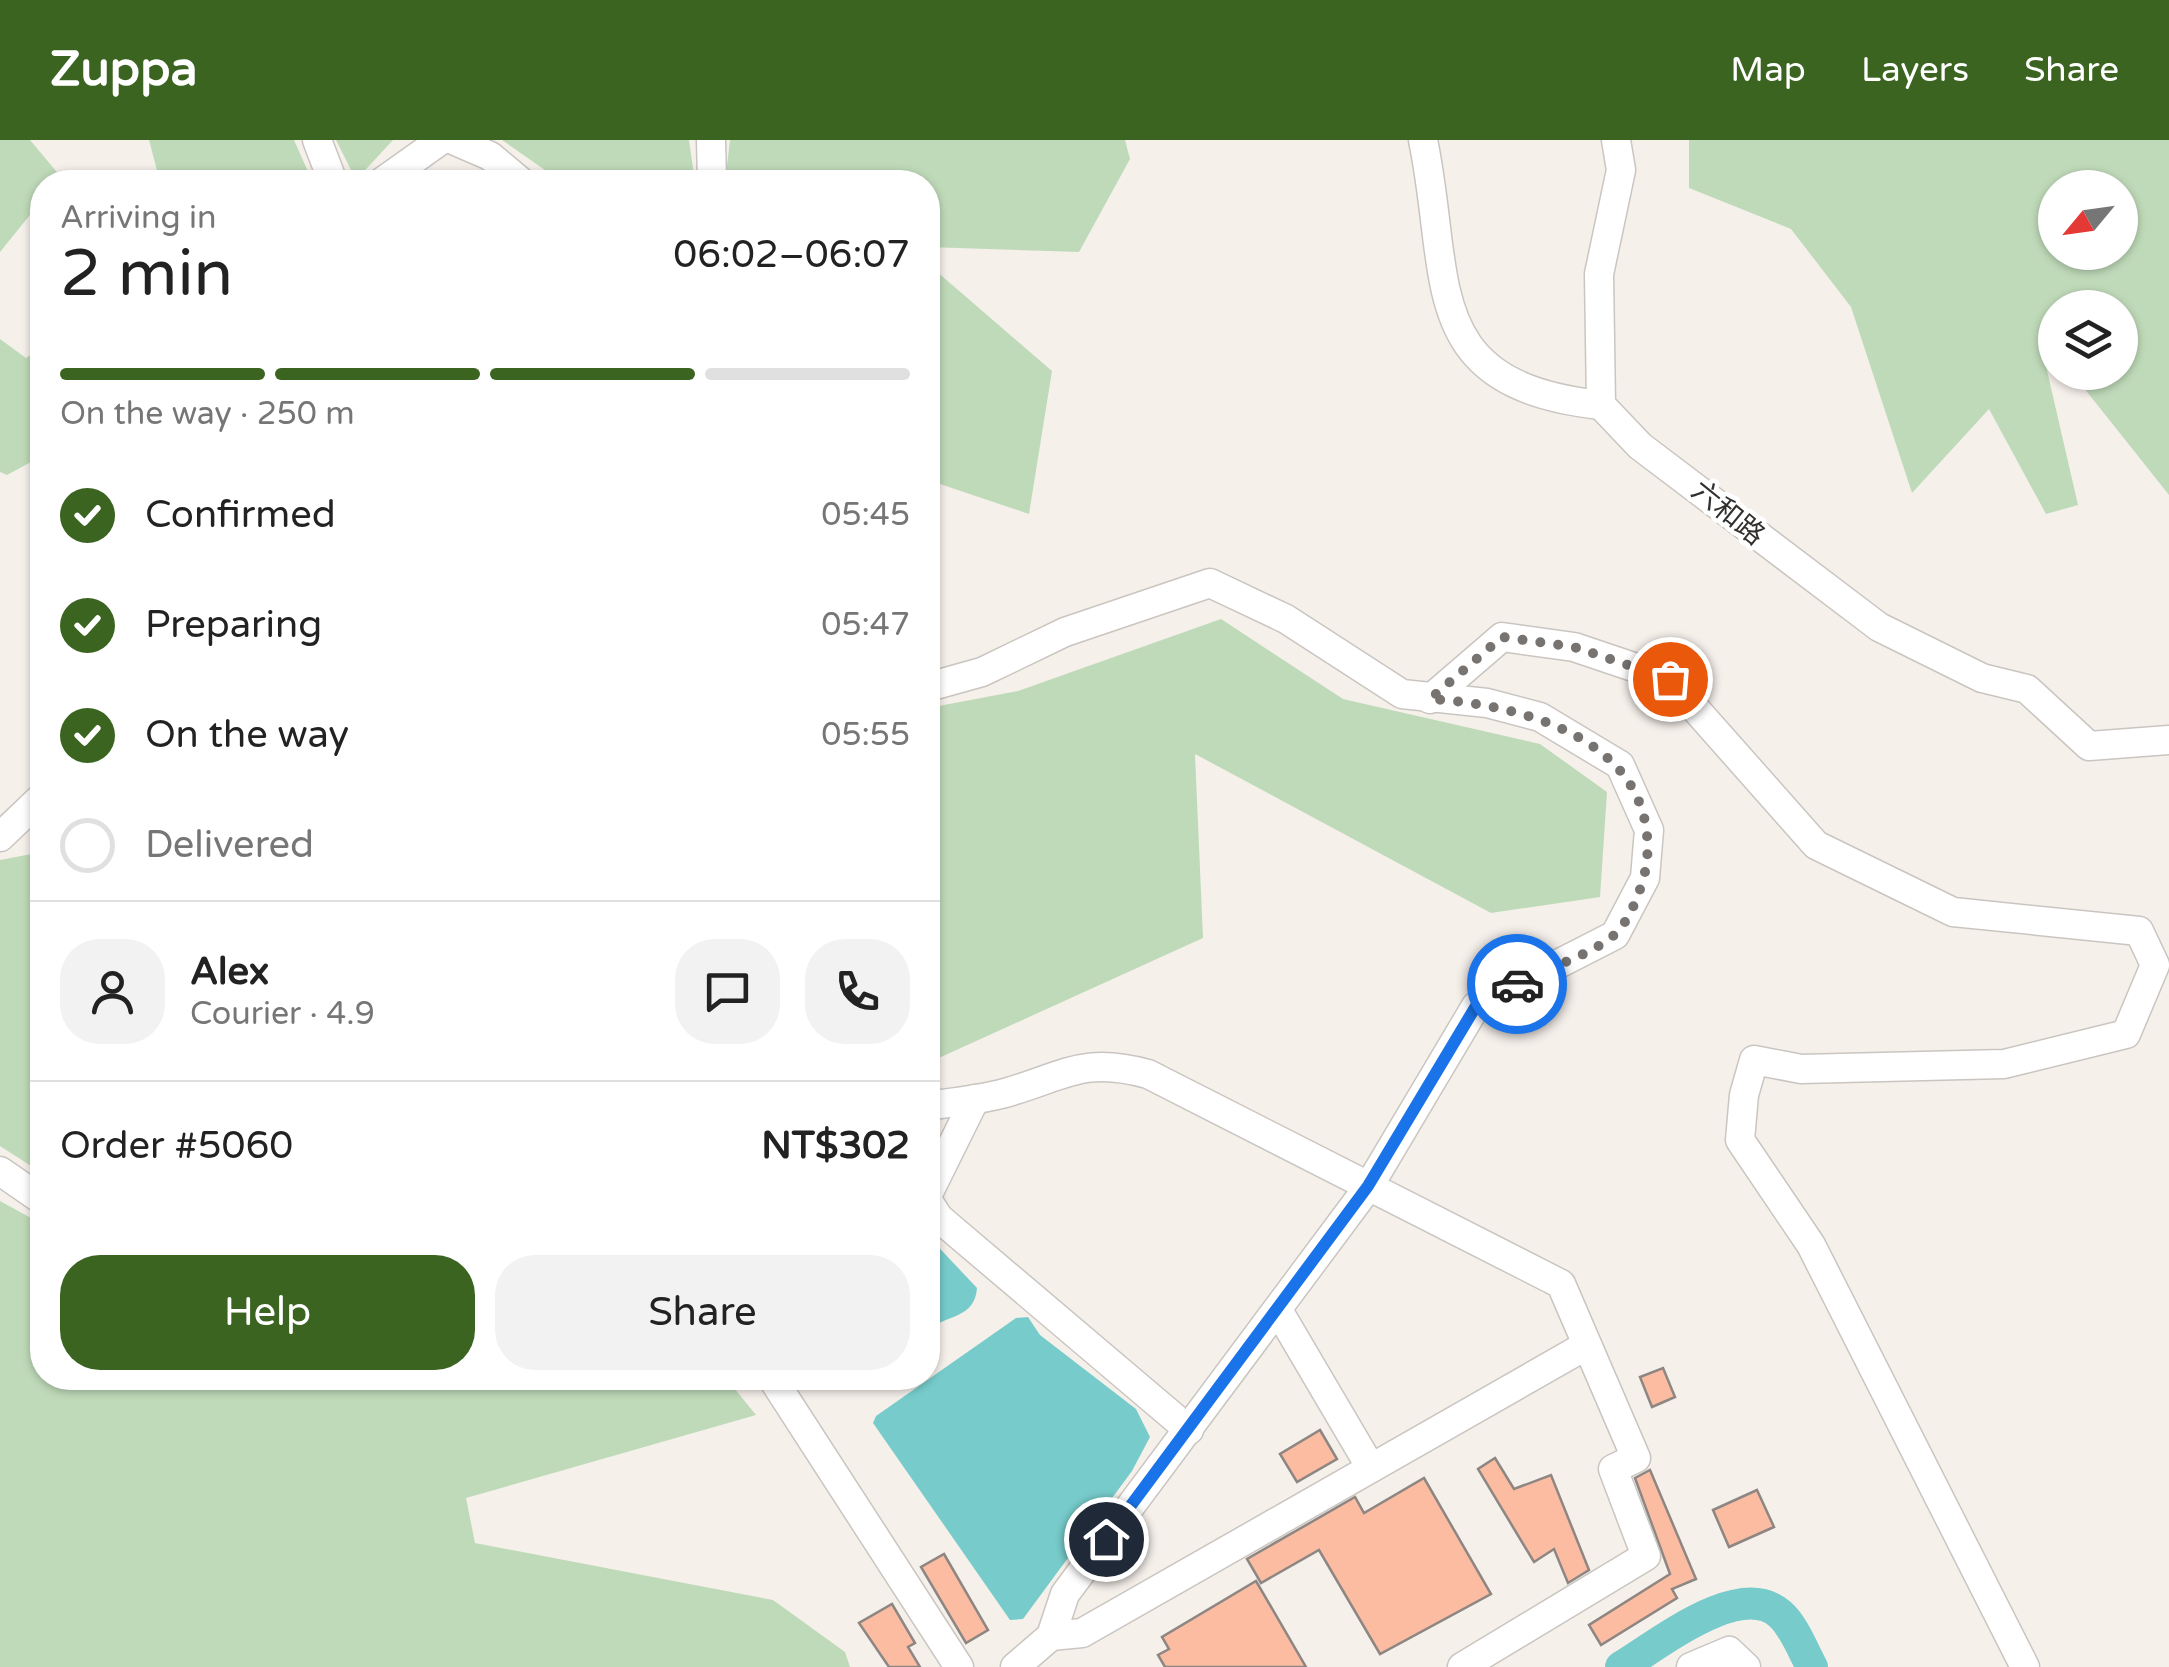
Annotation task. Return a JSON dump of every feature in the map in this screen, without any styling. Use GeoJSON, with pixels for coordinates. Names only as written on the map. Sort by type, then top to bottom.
{"type":"FeatureCollection","features":[{"type":"Feature","properties":{"kind":"street"},"geometry":{"type":"LineString","coordinates":[[317,140],[328,170]]}},
{"type":"Feature","properties":{"kind":"street"},"geometry":{"type":"LineString","coordinates":[[399,170],[441,140]]}},
{"type":"Feature","properties":{"kind":"street"},"geometry":{"type":"LineString","coordinates":[[453,140],[490,156],[507,170]]}},
{"type":"Feature","properties":{"kind":"street"},"geometry":{"type":"LineString","coordinates":[[711,140],[712,170]]}},
{"type":"Feature","properties":{"kind":"street"},"geometry":{"type":"LineString","coordinates":[[1424,140],[1436,245],[1452,322],[1462,341],[1501,378],[1556,400],[1601,405],[1599,274],[1621,170],[1616,140]]}},
{"type":"Feature","properties":{"kind":"street","name":"六和路"},"geometry":{"type":"LineString","coordinates":[[1601,405],[1640,446],[1879,628],[1982,678],[2027,690],[2089,746],[2169,740]]}},
{"type":"Feature","properties":{"kind":"street"},"geometry":{"type":"LineString","coordinates":[[940,684],[982,672],[1065,632],[1210,583],[1286,619],[1402,694],[1486,703],[1540,716],[1620,765],[1649,830],[1645,878],[1615,935],[1476,1006],[1368,1186],[1065,1594],[1051,1636],[1015,1667]]}},
{"type":"Feature","properties":{"kind":"street"},"geometry":{"type":"LineString","coordinates":[[1430,699],[1502,637],[1574,647],[1670,679],[1816,845],[1953,912],[2139,931],[2154,965],[2126,1034],[2004,1064],[1801,1069],[1754,1060],[1744,1095],[1740,1140],[1811,1245],[2025,1667]]}},
{"type":"Feature","properties":{"kind":"street"},"geometry":{"type":"LineString","coordinates":[[0,837],[30,808]]}},
{"type":"Feature","properties":{"kind":"street"},"geometry":{"type":"LineString","coordinates":[[940,1104],[1004,1094],[1068,1070],[1112,1064],[1148,1074],[1561,1284],[1636,1458],[1613,1470],[1646,1556],[1462,1667]]}},
{"type":"Feature","properties":{"kind":"street"},"geometry":{"type":"LineString","coordinates":[[940,1173],[975,1099]]}},
{"type":"Feature","properties":{"kind":"street"},"geometry":{"type":"LineString","coordinates":[[0,1171],[30,1192]]}},
{"type":"Feature","properties":{"kind":"street"},"geometry":{"type":"LineString","coordinates":[[940,1220],[1189,1430]]}},
{"type":"Feature","properties":{"kind":"street"},"geometry":{"type":"LineString","coordinates":[[1278,1310],[1371,1468]]}},
{"type":"Feature","properties":{"kind":"street"},"geometry":{"type":"LineString","coordinates":[[1051,1636],[1082,1634],[1587,1345]]}},
{"type":"Feature","properties":{"kind":"street"},"geometry":{"type":"LineString","coordinates":[[780,1390],[959,1667]]}},
{"type":"Feature","properties":{"kind":"street"},"geometry":{"type":"LineString","coordinates":[[1700,1662],[1729,1651],[1746,1667]]}},
{"type":"Feature","properties":{"kind":"green space"},"geometry":{"type":"Polygon","coordinates":[[[0,140],[30,140],[55,170],[30,170],[30,215],[0,252],[0,140]]]}},
{"type":"Feature","properties":{"kind":"green space"},"geometry":{"type":"Polygon","coordinates":[[[149,140],[294,140],[307,170],[157,170],[149,140]]]}},
{"type":"Feature","properties":{"kind":"green space"},"geometry":{"type":"Polygon","coordinates":[[[336,140],[393,140],[365,170],[351,170],[336,140]]]}},
{"type":"Feature","properties":{"kind":"green space"},"geometry":{"type":"Polygon","coordinates":[[[502,140],[689,140],[693,170],[545,170],[502,140]]]}},
{"type":"Feature","properties":{"kind":"green space"},"geometry":{"type":"Polygon","coordinates":[[[730,140],[1125,140],[1130,159],[1079,252],[940,247],[940,170],[726,170],[730,140]]]}},
{"type":"Feature","properties":{"kind":"green space"},"geometry":{"type":"Polygon","coordinates":[[[1689,140],[2169,140],[2169,495],[2086,390],[2138,390],[2138,290],[2038,290],[2038,390],[2052,390],[2078,505],[2046,514],[1989,409],[1912,493],[1851,307],[1791,229],[1689,188],[1689,140]]]}},
{"type":"Feature","properties":{"kind":"green space"},"geometry":{"type":"Polygon","coordinates":[[[940,274],[1052,371],[1029,514],[940,484],[940,274]]]}},
{"type":"Feature","properties":{"kind":"green space"},"geometry":{"type":"Polygon","coordinates":[[[0,339],[26,358],[30,355],[30,463],[7,475],[0,472],[0,339]]]}},
{"type":"Feature","properties":{"kind":"green space"},"geometry":{"type":"Polygon","coordinates":[[[1221,619],[1343,699],[1540,744],[1607,792],[1600,897],[1491,913],[1195,754],[1203,938],[940,1057],[940,706],[1018,691],[1221,619]]]}},
{"type":"Feature","properties":{"kind":"green space"},"geometry":{"type":"Polygon","coordinates":[[[30,854],[30,1165],[0,1146],[0,860],[30,854]]]}},
{"type":"Feature","properties":{"kind":"green space"},"geometry":{"type":"Polygon","coordinates":[[[0,1201],[30,1217],[30,1390],[736,1390],[756,1415],[466,1498],[475,1543],[773,1600],[845,1652],[850,1667],[0,1667],[0,1201]]]}},
{"type":"Feature","properties":{"kind":"water"},"geometry":{"type":"Polygon","coordinates":[[[940,1249],[977,1288],[971,1306],[940,1323],[940,1249]]]}},
{"type":"Feature","properties":{"kind":"water"},"geometry":{"type":"Polygon","coordinates":[[[1028,1317],[1040,1335],[1136,1409],[1150,1437],[1132,1471],[1023,1619],[1010,1620],[873,1423],[876,1416],[913,1390],[940,1390],[940,1371],[1016,1318],[1028,1317]]]}},
{"type":"Feature","properties":{"kind":"building"},"geometry":{"type":"Polygon","coordinates":[[[1663,1368],[1675,1397],[1652,1407],[1640,1377],[1663,1368]]]}},
{"type":"Feature","properties":{"kind":"building"},"geometry":{"type":"Polygon","coordinates":[[[1320,1430],[1337,1459],[1297,1482],[1280,1454],[1320,1430]]]}},
{"type":"Feature","properties":{"kind":"building"},"geometry":{"type":"Polygon","coordinates":[[[1495,1458],[1514,1489],[1551,1475],[1589,1570],[1568,1583],[1554,1549],[1534,1562],[1478,1469],[1495,1458]]]}},
{"type":"Feature","properties":{"kind":"building"},"geometry":{"type":"Polygon","coordinates":[[[1650,1470],[1696,1579],[1672,1589],[1677,1598],[1601,1645],[1589,1625],[1670,1574],[1635,1478],[1650,1470]]]}},
{"type":"Feature","properties":{"kind":"building"},"geometry":{"type":"Polygon","coordinates":[[[1424,1478],[1491,1594],[1380,1654],[1319,1550],[1261,1583],[1247,1559],[1355,1497],[1364,1513],[1424,1478]]]}},
{"type":"Feature","properties":{"kind":"building"},"geometry":{"type":"Polygon","coordinates":[[[1757,1490],[1774,1527],[1729,1547],[1713,1510],[1757,1490]]]}},
{"type":"Feature","properties":{"kind":"building"},"geometry":{"type":"Polygon","coordinates":[[[944,1554],[988,1630],[966,1643],[921,1567],[944,1554]]]}},
{"type":"Feature","properties":{"kind":"building"},"geometry":{"type":"Polygon","coordinates":[[[1256,1581],[1306,1667],[1165,1667],[1158,1655],[1169,1649],[1162,1637],[1256,1581]]]}},
{"type":"Feature","properties":{"kind":"building"},"geometry":{"type":"Polygon","coordinates":[[[892,1604],[915,1643],[908,1647],[920,1667],[889,1667],[859,1623],[892,1604]]]}},
{"type":"Feature","properties":{"kind":"waterway"},"geometry":{"type":"LineString","coordinates":[[1621,1667],[1699,1619],[1743,1604],[1763,1605],[1780,1614],[1812,1667]]}},
{"type":"Feature","properties":{"kind":"way so far"},"geometry":{"type":"LineString","coordinates":[[1517,984],[1615,935],[1645,878],[1649,830],[1620,765],[1540,716],[1486,703],[1430,699],[1502,637],[1574,647],[1670,679]]}},
{"type":"Feature","properties":{"kind":"route"},"geometry":{"type":"LineString","coordinates":[[1106,1539],[1368,1186],[1476,1006],[1517,984]]}}]}
